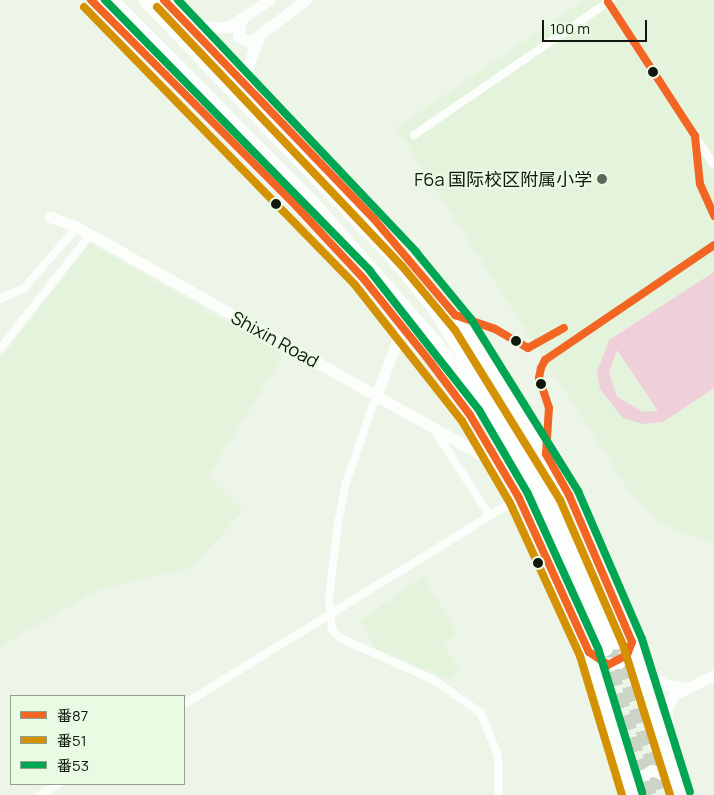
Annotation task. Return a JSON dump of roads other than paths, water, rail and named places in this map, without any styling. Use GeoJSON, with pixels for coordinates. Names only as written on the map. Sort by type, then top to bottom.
{"type":"FeatureCollection","features":[{"type":"Feature","properties":{"kind":"highway"},"geometry":{"type":"LineString","coordinates":[[111,0],[381,278],[479,401],[534,496],[611,645],[542,483],[434,307]]}},
{"type":"Feature","properties":{"kind":"highway"},"geometry":{"type":"LineString","coordinates":[[146,0],[381,244],[434,307],[484,358]]}},
{"type":"Feature","properties":{"kind":"highway"},"geometry":{"type":"LineString","coordinates":[[381,278],[470,415]]}},
{"type":"Feature","properties":{"kind":"main road"},"geometry":{"type":"LineString","coordinates":[[91,0],[297,207],[402,328],[470,415],[519,498],[589,652],[632,793]]}},
{"type":"Feature","properties":{"kind":"main road"},"geometry":{"type":"LineString","coordinates":[[164,0],[252,90],[409,259],[484,358],[569,495],[632,642],[680,795]]}},
{"type":"Feature","properties":{"kind":"main road"},"geometry":{"type":"LineString","coordinates":[[190,26],[228,27],[241,22],[269,0]]}},
{"type":"Feature","properties":{"kind":"main road"},"geometry":{"type":"LineString","coordinates":[[252,90],[248,67],[258,40],[306,0]]}},
{"type":"Feature","properties":{"kind":"main road"},"geometry":{"type":"LineString","coordinates":[[241,22],[238,36],[244,42],[258,40]]}},
{"type":"Feature","properties":{"kind":"main road","name":"Shixin Road"},"geometry":{"type":"LineString","coordinates":[[50,216],[77,227],[499,465]]}},
{"type":"Feature","properties":{"kind":"main road"},"geometry":{"type":"LineString","coordinates":[[376,396],[402,328]]}},
{"type":"Feature","properties":{"kind":"main road"},"geometry":{"type":"LineString","coordinates":[[589,652],[599,662],[619,663],[632,642]]}},
{"type":"Feature","properties":{"kind":"main road"},"geometry":{"type":"LineString","coordinates":[[639,664],[665,685],[683,687],[714,675]]}},
{"type":"Feature","properties":{"kind":"main road"},"geometry":{"type":"LineString","coordinates":[[667,753],[667,706],[683,687]]}},
{"type":"Feature","properties":{"kind":"main road"},"geometry":{"type":"LineString","coordinates":[[632,793],[638,778],[652,770],[677,781]]}},
{"type":"Feature","properties":{"kind":"street"},"geometry":{"type":"LineString","coordinates":[[414,135],[608,1],[714,165]]}},
{"type":"Feature","properties":{"kind":"street"},"geometry":{"type":"LineString","coordinates":[[0,299],[24,288],[77,227]]}},
{"type":"Feature","properties":{"kind":"street"},"geometry":{"type":"LineString","coordinates":[[0,349],[90,235]]}},
{"type":"Feature","properties":{"kind":"street"},"geometry":{"type":"LineString","coordinates":[[376,396],[346,483],[329,618],[340,638],[434,680],[481,713],[498,756],[499,795]]}},
{"type":"Feature","properties":{"kind":"street"},"geometry":{"type":"LineString","coordinates":[[433,427],[490,516]]}},
{"type":"Feature","properties":{"kind":"street"},"geometry":{"type":"LineString","coordinates":[[185,703],[329,618],[519,498]]}},
{"type":"Feature","properties":{"kind":"street"},"geometry":{"type":"LineString","coordinates":[[40,795],[56,785]]}},
{"type":"Feature","properties":{"kind":"tunnel"},"geometry":{"type":"LineString","coordinates":[[616,642],[663,795]]}},
{"type":"Feature","properties":{"kind":"tunnel"},"geometry":{"type":"LineString","coordinates":[[605,649],[649,795]]}},
{"type":"Feature","properties":{"kind":"place","name":"F6a 国际校区附属小学"},"geometry":{"type":"Point","coordinates":[602,179]}}]}
